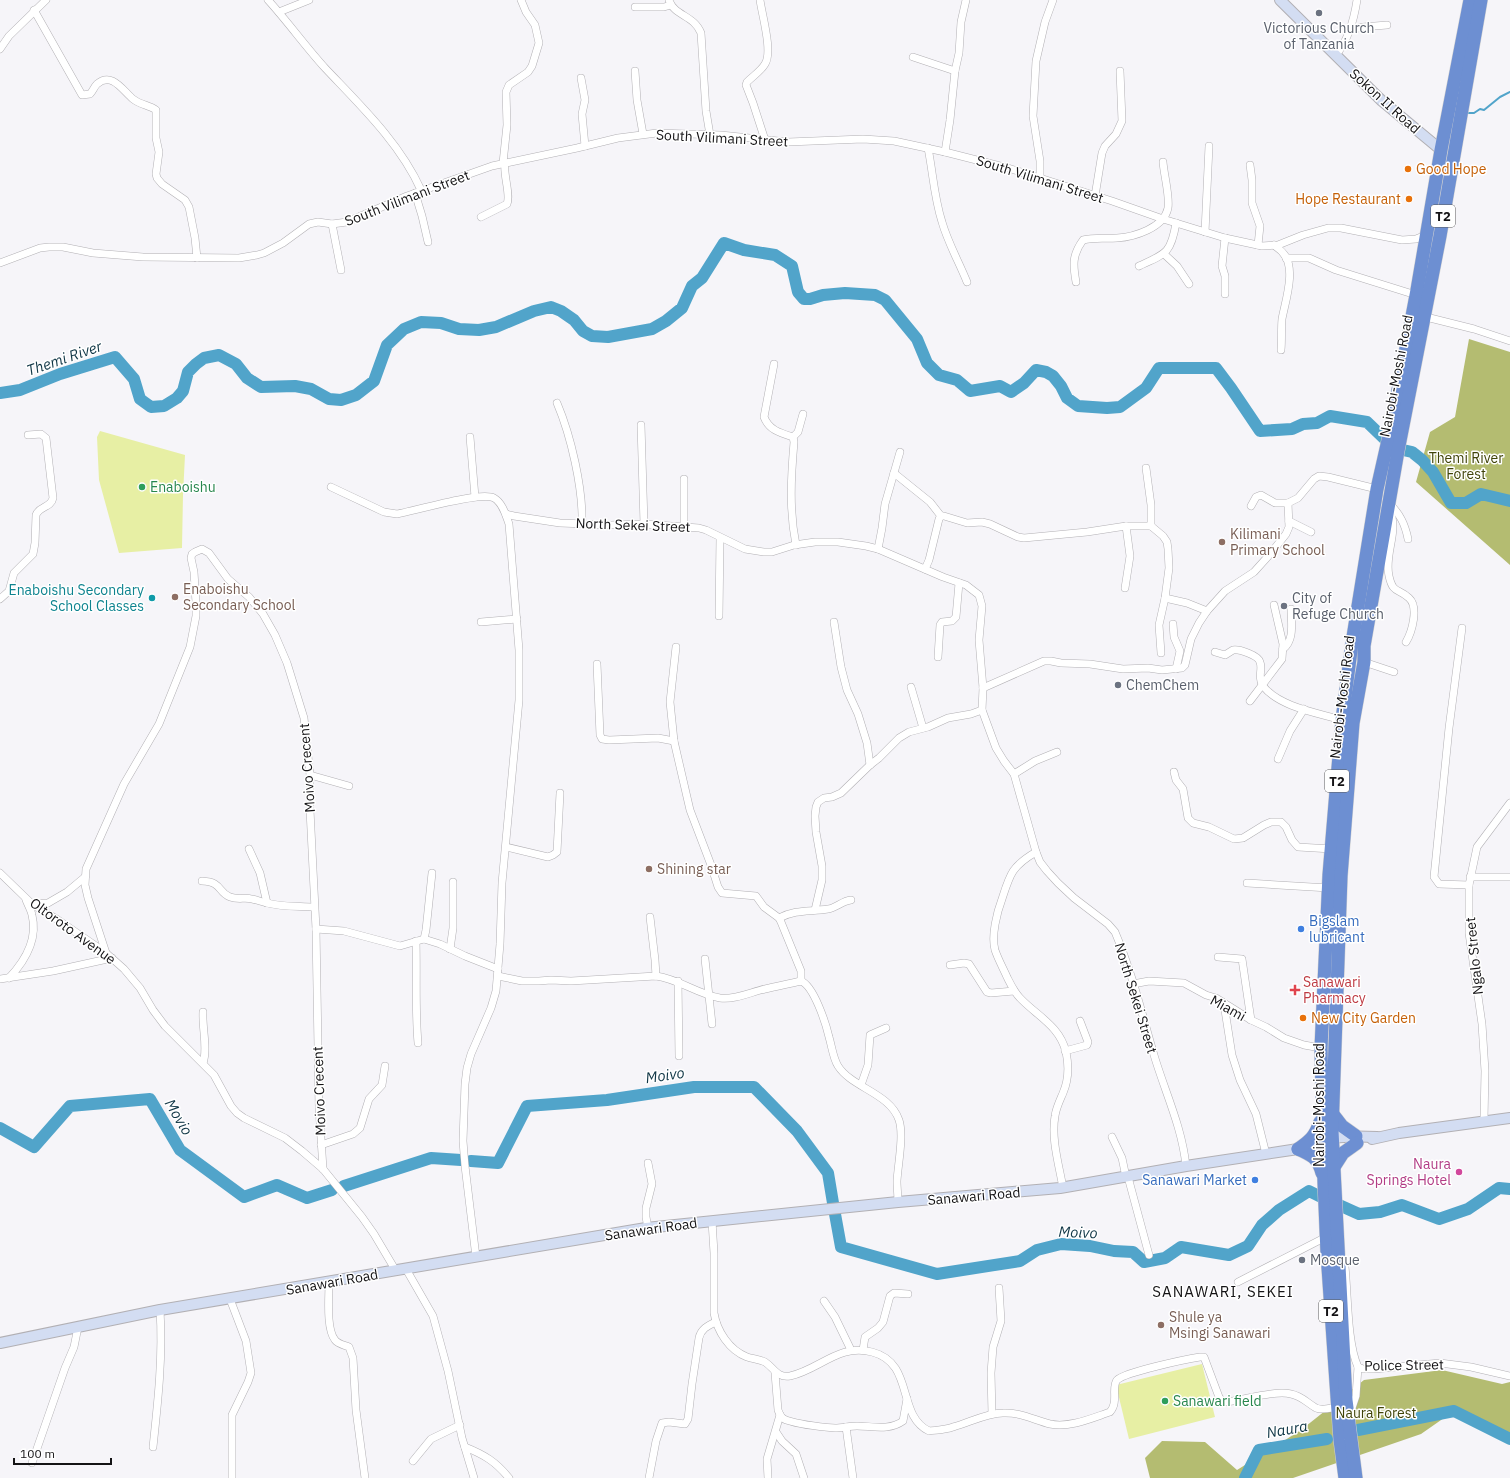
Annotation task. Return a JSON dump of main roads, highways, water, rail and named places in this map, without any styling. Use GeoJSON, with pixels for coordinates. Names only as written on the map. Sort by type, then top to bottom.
{"type":"FeatureCollection","features":[{"type":"Feature","properties":{"kind":"highway","name":"Nairobi-Moshi Road"},"geometry":{"type":"LineString","coordinates":[[1418,315],[1416,295],[1441,150],[1470,0]]}},
{"type":"Feature","properties":{"kind":"highway","name":"Nairobi-Moshi Road"},"geometry":{"type":"LineString","coordinates":[[1327,1115],[1341,876],[1353,723],[1364,662],[1364,646],[1388,505],[1392,450],[1418,315],[1440,236],[1481,0]]}},
{"type":"Feature","properties":{"kind":"highway","name":"Nairobi-Moshi Road"},"geometry":{"type":"LineString","coordinates":[[1342,1475],[1326,1237],[1324,1182],[1328,1144],[1321,1048],[1329,888],[1342,720],[1352,643],[1377,489],[1392,450]]}},
{"type":"Feature","properties":{"kind":"highway"},"geometry":{"type":"LineString","coordinates":[[1324,1182],[1319,1162],[1303,1148],[1315,1134],[1327,1115],[1342,1126],[1356,1140],[1343,1153],[1334,1167]]}},
{"type":"Feature","properties":{"kind":"highway","name":"Nairobi-Moshi Road"},"geometry":{"type":"LineString","coordinates":[[1328,1144],[1334,1167],[1335,1214],[1346,1400],[1356,1478]]}},
{"type":"Feature","properties":{"kind":"waterway"},"geometry":{"type":"LineString","coordinates":[[1468,113],[1474,113],[1480,109],[1484,110],[1500,97],[1510,92]]}},
{"type":"Feature","properties":{"kind":"waterway","name":"Themi River"},"geometry":{"type":"LineString","coordinates":[[0,393],[20,390],[60,374],[115,357],[134,379],[140,399],[151,407],[164,406],[177,398],[183,391],[188,372],[196,364],[204,358],[219,355],[236,364],[247,378],[261,387],[295,386],[311,389],[329,399],[341,400],[356,395],[374,381],[387,345],[404,329],[421,322],[441,323],[459,329],[479,330],[496,327],[534,311],[551,307],[561,311],[574,320],[583,331],[592,336],[608,337],[652,329],[666,321],[682,308],[692,286],[702,278],[724,243],[744,250],[775,255],[792,266],[798,292],[804,299],[810,299],[823,295],[845,293],[875,295],[885,300],[917,339],[927,363],[939,375],[957,380],[970,391],[1000,386],[1011,392],[1024,383],[1036,370],[1046,372],[1053,376],[1061,386],[1067,398],[1078,406],[1107,408],[1120,407],[1146,388],[1159,368],[1216,368],[1260,431],[1292,429],[1303,424],[1317,423],[1330,416],[1367,422],[1394,448],[1412,452],[1422,460],[1433,472],[1451,503],[1466,503],[1481,494],[1510,501]]}},
{"type":"Feature","properties":{"kind":"waterway","name":"Moivo"},"geometry":{"type":"LineString","coordinates":[[471,1161],[498,1163],[527,1106],[607,1100],[694,1087],[754,1087],[797,1131],[828,1173],[833,1203]]}},
{"type":"Feature","properties":{"kind":"waterway","name":"Movio"},"geometry":{"type":"LineString","coordinates":[[0,1128],[34,1147],[70,1106],[150,1099],[180,1150],[244,1197],[277,1185],[307,1198],[332,1190]]}},
{"type":"Feature","properties":{"kind":"waterway","name":"Moivo"},"geometry":{"type":"LineString","coordinates":[[344,1186],[431,1158],[461,1160]]}},
{"type":"Feature","properties":{"kind":"waterway","name":"Moivo"},"geometry":{"type":"LineString","coordinates":[[1339,1205],[1359,1214],[1380,1212],[1402,1205],[1439,1219],[1468,1209],[1499,1188],[1510,1189]]}},
{"type":"Feature","properties":{"kind":"waterway","name":"Moivo"},"geometry":{"type":"LineString","coordinates":[[835,1214],[841,1247],[937,1274],[1020,1261],[1037,1250],[1061,1244],[1090,1246],[1114,1251],[1133,1252],[1144,1262],[1165,1258],[1181,1247],[1229,1255],[1248,1246],[1262,1225],[1279,1210],[1309,1191],[1321,1197]]}},
{"type":"Feature","properties":{"kind":"waterway","name":"Naura"},"geometry":{"type":"LineString","coordinates":[[1358,1430],[1454,1411],[1510,1439]]}},
{"type":"Feature","properties":{"kind":"waterway","name":"Naura"},"geometry":{"type":"LineString","coordinates":[[1245,1478],[1259,1450],[1327,1439]]}},
{"type":"Feature","properties":{"kind":"place","name":"Victorious Church of Tanzania"},"geometry":{"type":"Point","coordinates":[1319,13]}},
{"type":"Feature","properties":{"kind":"place","name":"Good Hope"},"geometry":{"type":"Point","coordinates":[1408,169]}},
{"type":"Feature","properties":{"kind":"place","name":"Hope Restaurant"},"geometry":{"type":"Point","coordinates":[1409,199]}},
{"type":"Feature","properties":{"kind":"place","name":"Enaboishu"},"geometry":{"type":"Point","coordinates":[142,487]}},
{"type":"Feature","properties":{"kind":"place","name":"Kilimani Primary School"},"geometry":{"type":"Point","coordinates":[1222,542]}},
{"type":"Feature","properties":{"kind":"place","name":"Enaboishu Secondary School"},"geometry":{"type":"Point","coordinates":[175,597]}},
{"type":"Feature","properties":{"kind":"place","name":"Enaboishu Secondary School Classes"},"geometry":{"type":"Point","coordinates":[152,598]}},
{"type":"Feature","properties":{"kind":"place","name":"City of Refuge Church"},"geometry":{"type":"Point","coordinates":[1284,606]}},
{"type":"Feature","properties":{"kind":"place","name":"ChemChem"},"geometry":{"type":"Point","coordinates":[1118,685]}},
{"type":"Feature","properties":{"kind":"place","name":"Shining star"},"geometry":{"type":"Point","coordinates":[649,869]}},
{"type":"Feature","properties":{"kind":"place","name":"Bigslam lubricant"},"geometry":{"type":"Point","coordinates":[1301,929]}},
{"type":"Feature","properties":{"kind":"place","name":"Sanawari Pharmacy"},"geometry":{"type":"Point","coordinates":[1295,990]}},
{"type":"Feature","properties":{"kind":"place","name":"New City Garden"},"geometry":{"type":"Point","coordinates":[1303,1018]}},
{"type":"Feature","properties":{"kind":"place","name":"Naura Springs Hotel"},"geometry":{"type":"Point","coordinates":[1459,1172]}},
{"type":"Feature","properties":{"kind":"place","name":"Sanawari Market"},"geometry":{"type":"Point","coordinates":[1255,1180]}},
{"type":"Feature","properties":{"kind":"place","name":"Mosque"},"geometry":{"type":"Point","coordinates":[1302,1260]}},
{"type":"Feature","properties":{"kind":"place","name":"Shule ya Msingi Sanawari"},"geometry":{"type":"Point","coordinates":[1161,1325]}},
{"type":"Feature","properties":{"kind":"place","name":"Sanawari field"},"geometry":{"type":"Point","coordinates":[1165,1401]}},
{"type":"Feature","properties":{"kind":"district","name":"SANAWARI, SEKEI"},"geometry":{"type":"Point","coordinates":[1223,1291]}},
{"type":"Feature","properties":{"kind":"park label","name":"Themi River Forest"},"geometry":{"type":"Point","coordinates":[1466,466]}},
{"type":"Feature","properties":{"kind":"park label","name":"Naura Forest"},"geometry":{"type":"Point","coordinates":[1376,1413]}}]}
